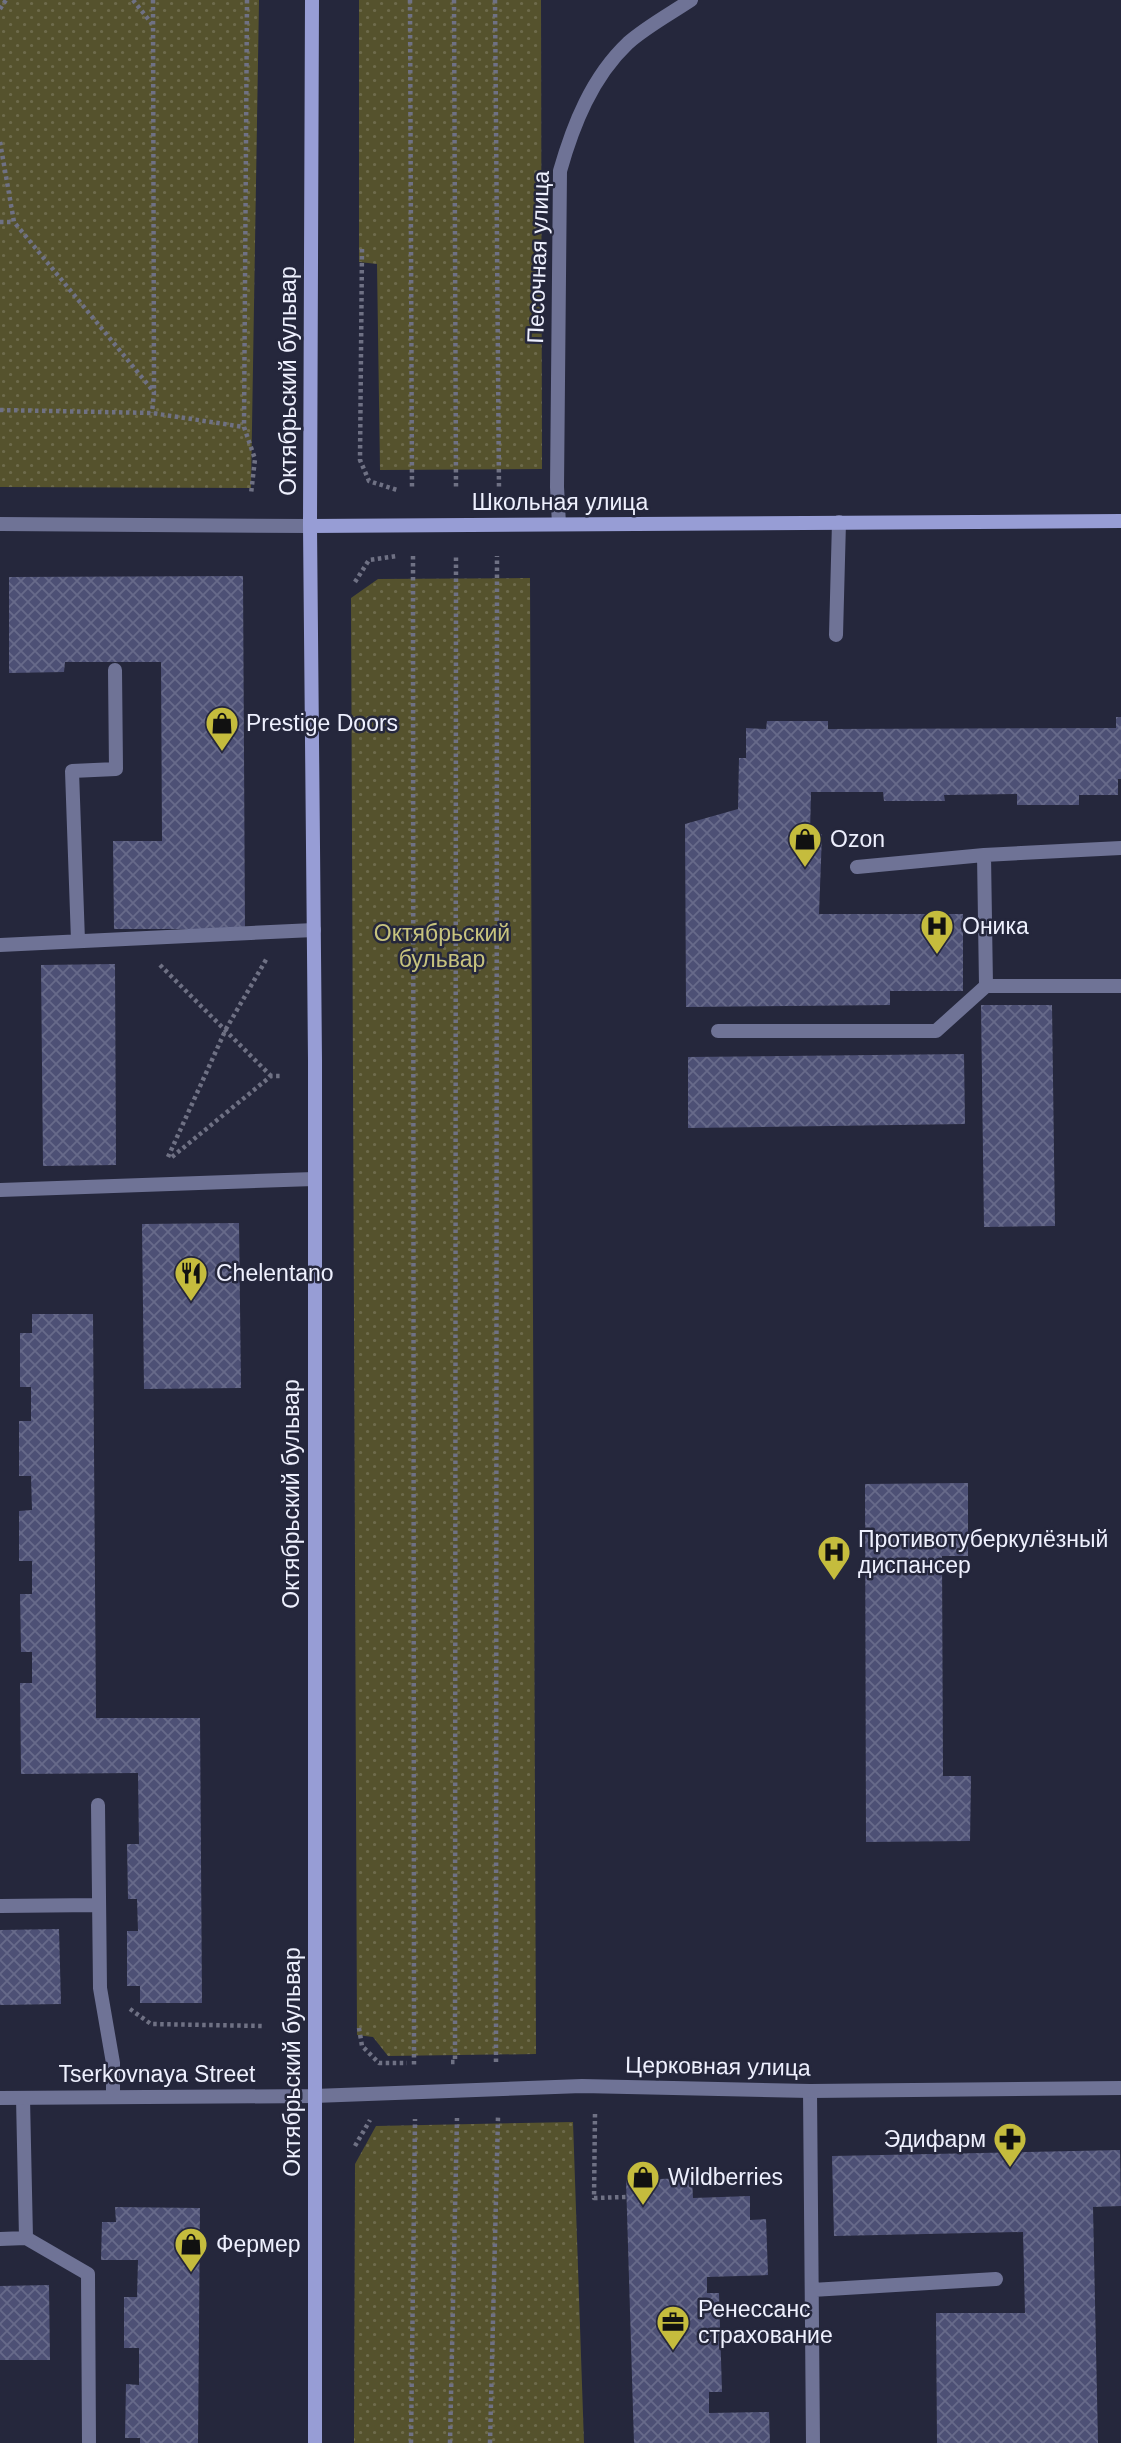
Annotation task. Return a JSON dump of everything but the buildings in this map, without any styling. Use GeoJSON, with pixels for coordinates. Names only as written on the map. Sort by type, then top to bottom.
{"type":"FeatureCollection","features":[{"type":"Feature","properties":{"kind":"main road","name":"Октябрьский бульвар"},"geometry":{"type":"LineString","coordinates":[[312,0],[310,526],[314,930],[315,2443]]}},
{"type":"Feature","properties":{"kind":"main road","name":"Школьная улица"},"geometry":{"type":"LineString","coordinates":[[310,526],[1121,521]]}},
{"type":"Feature","properties":{"kind":"street","name":"Песочная улица"},"geometry":{"type":"LineString","coordinates":[[559,524],[556,487],[560,171],[570,135],[605,70],[629,43],[691,0]]}},
{"type":"Feature","properties":{"kind":"street"},"geometry":{"type":"LineString","coordinates":[[836,635],[839,522]]}},
{"type":"Feature","properties":{"kind":"street","name":"Школьная улица"},"geometry":{"type":"LineString","coordinates":[[0,524],[310,526]]}},
{"type":"Feature","properties":{"kind":"street"},"geometry":{"type":"LineString","coordinates":[[78,941],[72,771],[116,769],[115,670]]}},
{"type":"Feature","properties":{"kind":"street"},"geometry":{"type":"LineString","coordinates":[[856,867],[984,855],[1121,848]]}},
{"type":"Feature","properties":{"kind":"street"},"geometry":{"type":"LineString","coordinates":[[984,855],[986,986]]}},
{"type":"Feature","properties":{"kind":"street"},"geometry":{"type":"LineString","coordinates":[[0,945],[314,930]]}},
{"type":"Feature","properties":{"kind":"street"},"geometry":{"type":"LineString","coordinates":[[718,1031],[936,1031],[986,986],[1121,986]]}},
{"type":"Feature","properties":{"kind":"street"},"geometry":{"type":"LineString","coordinates":[[0,1189],[314,1179]]}},
{"type":"Feature","properties":{"kind":"street"},"geometry":{"type":"LineString","coordinates":[[98,1805],[100,1988],[113,2063],[113,2097]]}},
{"type":"Feature","properties":{"kind":"street"},"geometry":{"type":"LineString","coordinates":[[0,1906],[98,1905]]}},
{"type":"Feature","properties":{"kind":"street","name":"Церковная улица"},"geometry":{"type":"LineString","coordinates":[[314,2095],[582,2086],[810,2091],[1121,2088]]}},
{"type":"Feature","properties":{"kind":"street"},"geometry":{"type":"LineString","coordinates":[[810,2091],[813,2443]]}},
{"type":"Feature","properties":{"kind":"street","name":"Tserkovnaya Street"},"geometry":{"type":"LineString","coordinates":[[0,2098],[314,2095]]}},
{"type":"Feature","properties":{"kind":"street"},"geometry":{"type":"LineString","coordinates":[[23,2098],[26,2238]]}},
{"type":"Feature","properties":{"kind":"street"},"geometry":{"type":"LineString","coordinates":[[0,2239],[26,2238],[88,2274],[89,2443]]}},
{"type":"Feature","properties":{"kind":"street"},"geometry":{"type":"LineString","coordinates":[[812,2290],[996,2279]]}},
{"type":"Feature","properties":{"kind":"path"},"geometry":{"type":"LineString","coordinates":[[0,9],[6,0]]}},
{"type":"Feature","properties":{"kind":"path"},"geometry":{"type":"LineString","coordinates":[[133,0],[153,26]]}},
{"type":"Feature","properties":{"kind":"path"},"geometry":{"type":"LineString","coordinates":[[152,414],[153,0]]}},
{"type":"Feature","properties":{"kind":"path"},"geometry":{"type":"LineString","coordinates":[[247,0],[244,427],[255,459],[251,494]]}},
{"type":"Feature","properties":{"kind":"path"},"geometry":{"type":"LineString","coordinates":[[410,0],[412,490]]}},
{"type":"Feature","properties":{"kind":"path"},"geometry":{"type":"LineString","coordinates":[[454,0],[456,489]]}},
{"type":"Feature","properties":{"kind":"path"},"geometry":{"type":"LineString","coordinates":[[495,0],[499,489]]}},
{"type":"Feature","properties":{"kind":"path"},"geometry":{"type":"LineString","coordinates":[[0,142],[14,222],[154,392]]}},
{"type":"Feature","properties":{"kind":"path"},"geometry":{"type":"LineString","coordinates":[[0,222],[14,222]]}},
{"type":"Feature","properties":{"kind":"path"},"geometry":{"type":"LineString","coordinates":[[362,249],[360,460],[369,481],[397,490]]}},
{"type":"Feature","properties":{"kind":"path"},"geometry":{"type":"LineString","coordinates":[[0,410],[152,414],[244,427]]}},
{"type":"Feature","properties":{"kind":"path"},"geometry":{"type":"LineString","coordinates":[[355,582],[369,560],[397,556]]}},
{"type":"Feature","properties":{"kind":"path"},"geometry":{"type":"LineString","coordinates":[[413,556],[414,2063]]}},
{"type":"Feature","properties":{"kind":"path"},"geometry":{"type":"LineString","coordinates":[[442,2063],[455,2062],[456,556]]}},
{"type":"Feature","properties":{"kind":"path"},"geometry":{"type":"LineString","coordinates":[[496,2063],[497,556]]}},
{"type":"Feature","properties":{"kind":"path"},"geometry":{"type":"LineString","coordinates":[[282,932],[226,1029],[166,1163],[271,1076],[282,1076]]}},
{"type":"Feature","properties":{"kind":"path"},"geometry":{"type":"LineString","coordinates":[[159,964],[271,1076]]}},
{"type":"Feature","properties":{"kind":"path"},"geometry":{"type":"LineString","coordinates":[[119,2002],[151,2024],[264,2026]]}},
{"type":"Feature","properties":{"kind":"path"},"geometry":{"type":"LineString","coordinates":[[359,2028],[362,2046],[379,2063],[428,2063]]}},
{"type":"Feature","properties":{"kind":"path"},"geometry":{"type":"LineString","coordinates":[[595,2115],[594,2198],[626,2197]]}},
{"type":"Feature","properties":{"kind":"path"},"geometry":{"type":"LineString","coordinates":[[490,2443],[498,2117]]}},
{"type":"Feature","properties":{"kind":"path"},"geometry":{"type":"LineString","coordinates":[[411,2443],[415,2119]]}},
{"type":"Feature","properties":{"kind":"path"},"geometry":{"type":"LineString","coordinates":[[355,2146],[370,2120]]}},
{"type":"Feature","properties":{"kind":"path"},"geometry":{"type":"LineString","coordinates":[[450,2443],[456,2121]]}},
{"type":"Feature","properties":{"kind":"green space"},"geometry":{"type":"Polygon","coordinates":[[[0,0],[259,0],[251,488],[0,487],[0,0]]]}},
{"type":"Feature","properties":{"kind":"green space"},"geometry":{"type":"Polygon","coordinates":[[[359,0],[541,0],[542,469],[380,470],[377,264],[359,262],[359,0]]]}},
{"type":"Feature","properties":{"kind":"green space","name":"Октябрьский бульвар"},"geometry":{"type":"Polygon","coordinates":[[[530,578],[536,2054],[388,2056],[373,2037],[357,2035],[351,598],[378,579],[530,578]]]}},
{"type":"Feature","properties":{"kind":"green space"},"geometry":{"type":"Polygon","coordinates":[[[573,2122],[584,2443],[354,2443],[355,2164],[376,2126],[573,2122]]]}},
{"type":"Feature","properties":{"kind":"place","name":"Prestige Doors"},"geometry":{"type":"Point","coordinates":[222,753]}},
{"type":"Feature","properties":{"kind":"place","name":"Ozon"},"geometry":{"type":"Point","coordinates":[805,869]}},
{"type":"Feature","properties":{"kind":"place","name":"Оника"},"geometry":{"type":"Point","coordinates":[937,956]}},
{"type":"Feature","properties":{"kind":"place","name":"Chelentano"},"geometry":{"type":"Point","coordinates":[191,1303]}},
{"type":"Feature","properties":{"kind":"place","name":"Противотуберкулёзный диспансер"},"geometry":{"type":"Point","coordinates":[834,1582]}},
{"type":"Feature","properties":{"kind":"place","name":"Эдифарм"},"geometry":{"type":"Point","coordinates":[1010,2169]}},
{"type":"Feature","properties":{"kind":"place","name":"Wildberries"},"geometry":{"type":"Point","coordinates":[643,2207]}},
{"type":"Feature","properties":{"kind":"place","name":"Фермер"},"geometry":{"type":"Point","coordinates":[191,2274]}},
{"type":"Feature","properties":{"kind":"place","name":"Ренессанс страхование"},"geometry":{"type":"Point","coordinates":[673,2352]}}]}
